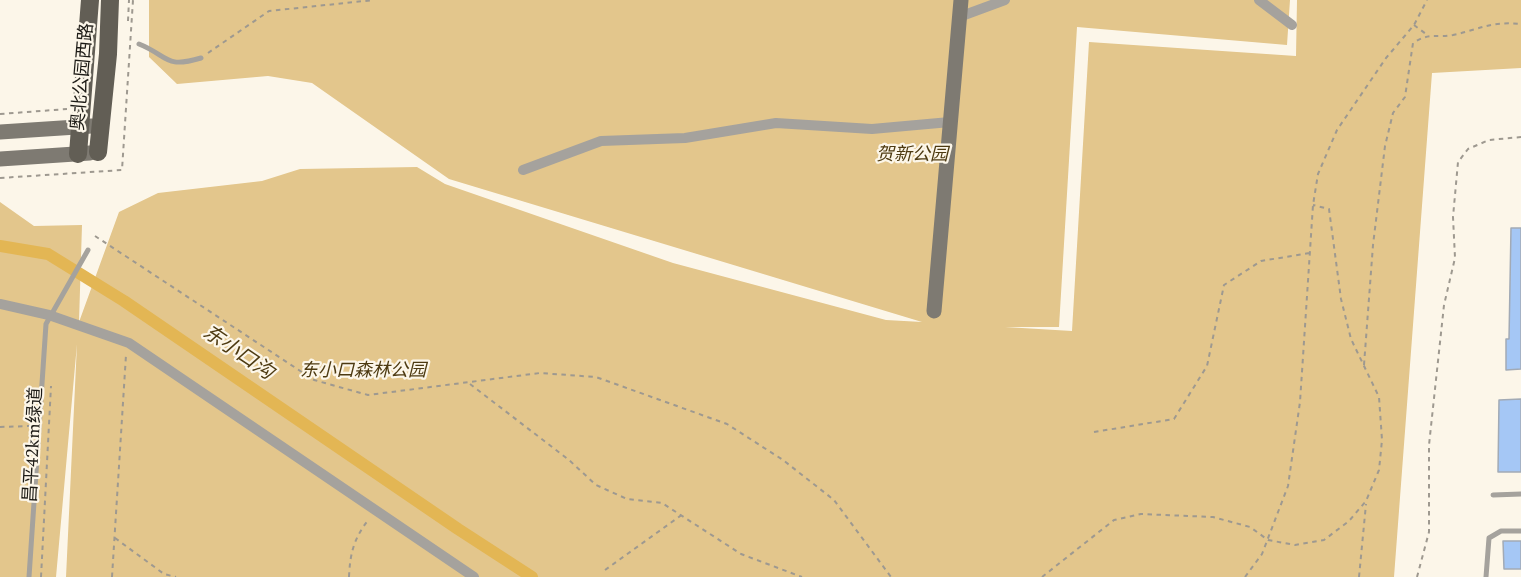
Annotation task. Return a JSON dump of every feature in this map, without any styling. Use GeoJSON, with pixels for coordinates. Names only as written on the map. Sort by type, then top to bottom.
{"type":"FeatureCollection","features":[{"type":"Feature","properties":{"kind":"main road","name":"奥北公园西路"},"geometry":{"type":"LineString","coordinates":[[78,154],[90,0]]}},
{"type":"Feature","properties":{"kind":"main road","name":"奥北公园西路"},"geometry":{"type":"LineString","coordinates":[[98,152],[110,0]]}},
{"type":"Feature","properties":{"kind":"street"},"geometry":{"type":"LineString","coordinates":[[934,311],[961,0]]}},
{"type":"Feature","properties":{"kind":"street"},"geometry":{"type":"LineString","coordinates":[[959,17],[1005,0]]}},
{"type":"Feature","properties":{"kind":"street"},"geometry":{"type":"LineString","coordinates":[[1259,0],[1292,25]]}},
{"type":"Feature","properties":{"kind":"street"},"geometry":{"type":"LineString","coordinates":[[523,170],[601,141],[685,138],[776,123],[872,129],[950,122]]}},
{"type":"Feature","properties":{"kind":"street"},"geometry":{"type":"LineString","coordinates":[[0,132],[101,126]]}},
{"type":"Feature","properties":{"kind":"street"},"geometry":{"type":"LineString","coordinates":[[0,159],[98,152]]}},
{"type":"Feature","properties":{"kind":"street"},"geometry":{"type":"LineString","coordinates":[[0,304],[52,313],[129,343],[474,577]]}},
{"type":"Feature","properties":{"kind":"lane"},"geometry":{"type":"LineString","coordinates":[[139,45],[162,59],[180,65],[201,58]]}},
{"type":"Feature","properties":{"kind":"lane"},"geometry":{"type":"LineString","coordinates":[[29,577],[46,324],[88,250]]}},
{"type":"Feature","properties":{"kind":"lane"},"geometry":{"type":"LineString","coordinates":[[1493,495],[1521,495]]}},
{"type":"Feature","properties":{"kind":"lane"},"geometry":{"type":"LineString","coordinates":[[1486,577],[1489,538],[1501,531],[1521,531]]}},
{"type":"Feature","properties":{"kind":"path"},"geometry":{"type":"LineString","coordinates":[[128,21],[129,0]]}},
{"type":"Feature","properties":{"kind":"path"},"geometry":{"type":"LineString","coordinates":[[201,58],[269,11],[374,0]]}},
{"type":"Feature","properties":{"kind":"path"},"geometry":{"type":"LineString","coordinates":[[1245,577],[1262,554],[1288,486],[1299,402],[1312,252],[1313,205],[1318,174],[1337,130],[1386,58],[1414,25],[1427,0]]}},
{"type":"Feature","properties":{"kind":"path"},"geometry":{"type":"LineString","coordinates":[[1414,25],[1427,34],[1452,35],[1500,22],[1521,24]]}},
{"type":"Feature","properties":{"kind":"path"},"geometry":{"type":"LineString","coordinates":[[1364,366],[1373,245],[1384,146],[1392,113],[1405,97],[1413,43],[1427,34]]}},
{"type":"Feature","properties":{"kind":"path"},"geometry":{"type":"LineString","coordinates":[[0,178],[122,170],[128,83]]}},
{"type":"Feature","properties":{"kind":"path"},"geometry":{"type":"LineString","coordinates":[[0,114],[50,110]]}},
{"type":"Feature","properties":{"kind":"path"},"geometry":{"type":"LineString","coordinates":[[1417,577],[1429,532],[1429,445],[1444,305],[1455,258],[1453,217],[1458,162],[1468,149],[1489,140],[1521,137]]}},
{"type":"Feature","properties":{"kind":"path"},"geometry":{"type":"LineString","coordinates":[[1313,205],[1329,209],[1341,299],[1351,339],[1379,397],[1382,440],[1379,470],[1366,501],[1362,520],[1359,577]]}},
{"type":"Feature","properties":{"kind":"path"},"geometry":{"type":"LineString","coordinates":[[95,236],[314,380],[368,395],[469,384],[540,373],[596,377],[727,424],[783,460],[834,500],[891,577]]}},
{"type":"Feature","properties":{"kind":"path"},"geometry":{"type":"LineString","coordinates":[[1094,432],[1174,419],[1207,366],[1224,285],[1261,261],[1312,252]]}},
{"type":"Feature","properties":{"kind":"path"},"geometry":{"type":"LineString","coordinates":[[112,577],[129,343]]}},
{"type":"Feature","properties":{"kind":"path","name":"昌平42km绿道"},"geometry":{"type":"LineString","coordinates":[[41,577],[51,380]]}},
{"type":"Feature","properties":{"kind":"path"},"geometry":{"type":"LineString","coordinates":[[469,384],[569,460],[596,485],[627,499],[662,503],[683,514],[741,554],[802,577]]}},
{"type":"Feature","properties":{"kind":"path"},"geometry":{"type":"LineString","coordinates":[[0,427],[39,426]]}},
{"type":"Feature","properties":{"kind":"path"},"geometry":{"type":"LineString","coordinates":[[1042,577],[1114,519],[1141,514],[1213,517],[1250,527],[1268,540],[1294,545],[1324,540],[1349,521],[1366,501]]}},
{"type":"Feature","properties":{"kind":"path"},"geometry":{"type":"LineString","coordinates":[[349,577],[350,554],[358,533],[376,510]]}},
{"type":"Feature","properties":{"kind":"path"},"geometry":{"type":"LineString","coordinates":[[605,570],[683,514]]}},
{"type":"Feature","properties":{"kind":"path"},"geometry":{"type":"LineString","coordinates":[[115,538],[164,574],[176,577]]}},
{"type":"Feature","properties":{"kind":"green space","name":"东小口森林公园"},"geometry":{"type":"Polygon","coordinates":[[[149,0],[1290,0],[1287,45],[1077,27],[1059,327],[1005,327],[1072,331],[1089,42],[1296,56],[1297,0],[1521,0],[1521,68],[1432,73],[1394,577],[66,577],[77,344],[56,577],[0,577],[0,202],[34,226],[82,225],[79,322],[119,212],[158,193],[262,181],[300,169],[417,167],[445,184],[673,263],[886,320],[922,322],[449,179],[312,83],[268,76],[177,84],[149,57],[149,0]]]}},
{"type":"Feature","properties":{"kind":"building"},"geometry":{"type":"Polygon","coordinates":[[[1511,228],[1521,228],[1521,369],[1506,370],[1506,339],[1509,339],[1511,228]]]}},
{"type":"Feature","properties":{"kind":"building"},"geometry":{"type":"Polygon","coordinates":[[[1521,399],[1521,472],[1498,472],[1499,400],[1521,399]]]}},
{"type":"Feature","properties":{"kind":"building"},"geometry":{"type":"Polygon","coordinates":[[[1503,541],[1521,541],[1521,569],[1504,569],[1503,541]]]}},
{"type":"Feature","properties":{"kind":"waterway","name":"东小口沟"},"geometry":{"type":"LineString","coordinates":[[0,246],[48,254],[124,301],[532,577]]}},
{"type":"Feature","properties":{"kind":"park label","name":"贺新公园"},"geometry":{"type":"Point","coordinates":[912,156]}}]}
